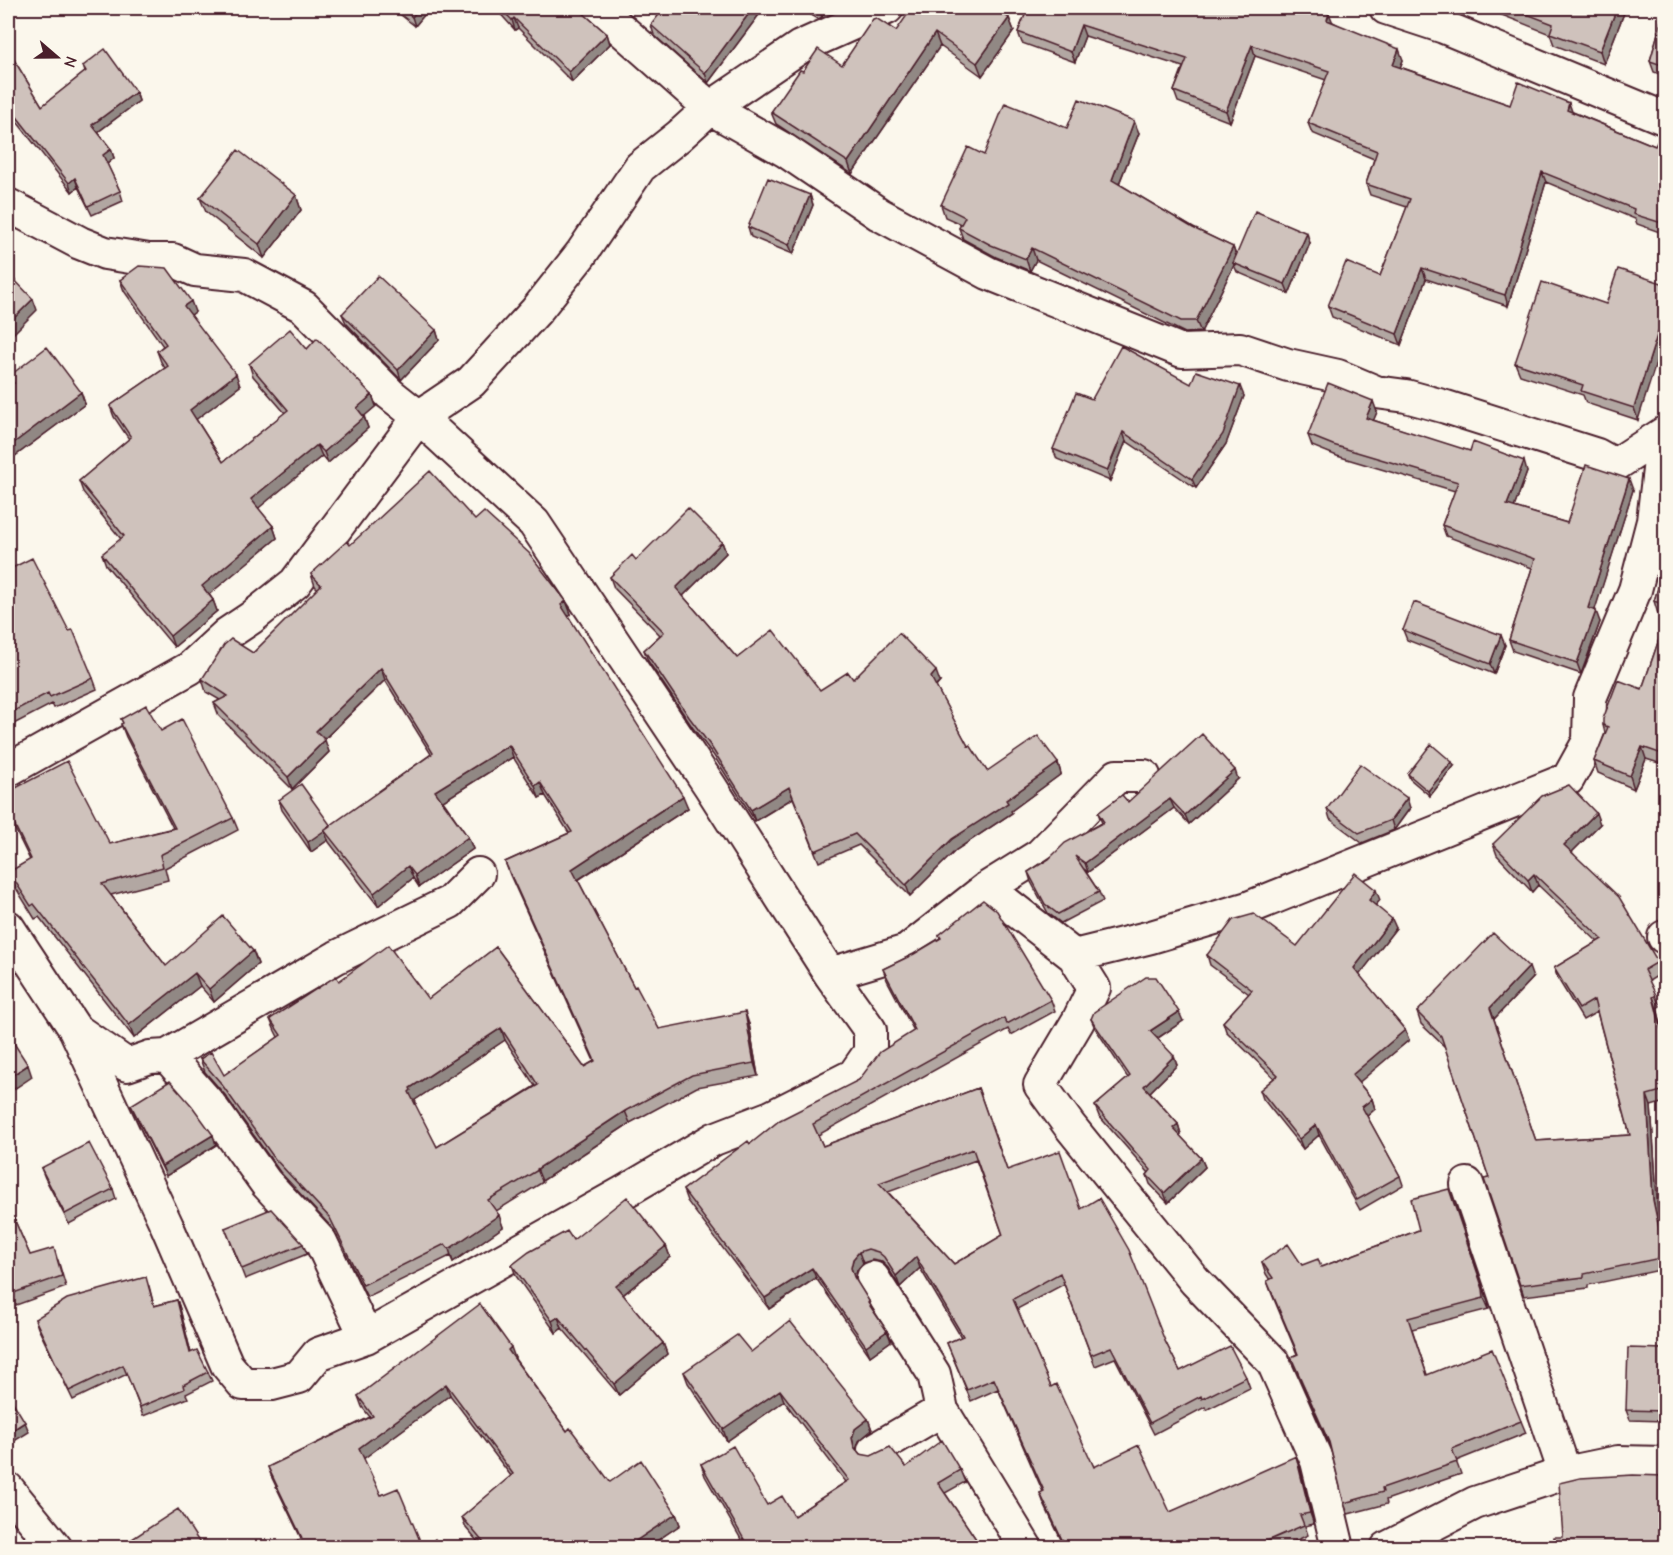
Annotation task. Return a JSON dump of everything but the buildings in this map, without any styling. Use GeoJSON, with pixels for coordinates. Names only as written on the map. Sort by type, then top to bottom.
{"type":"FeatureCollection","features":[{"type":"Feature","properties":{"kind":"street"},"geometry":{"type":"LineString","coordinates":[[597,8],[710,108],[786,151],[879,214],[987,273],[1182,351],[1240,349],[1288,365],[1338,376],[1376,392],[1406,396],[1446,407],[1597,455],[1615,465],[1664,446],[1653,521],[1635,590],[1590,698],[1589,741],[1568,779],[1248,908],[1151,937],[1074,956]]}},
{"type":"Feature","properties":{"kind":"street"},"geometry":{"type":"LineString","coordinates":[[10,761],[190,668],[227,634],[252,618],[295,583],[419,417],[471,382],[536,311],[581,254],[640,167],[710,108],[800,47],[886,8]]}},
{"type":"Feature","properties":{"kind":"street"},"geometry":{"type":"LineString","coordinates":[[1386,8],[1450,17],[1665,119]]}},
{"type":"Feature","properties":{"kind":"street"},"geometry":{"type":"LineString","coordinates":[[8,205],[105,254],[149,260],[172,260],[195,270],[244,275],[304,307],[390,394],[419,417],[534,523],[710,786],[830,974],[870,1030],[870,1052],[854,1075],[771,1117],[714,1139],[366,1337],[318,1354],[298,1377],[272,1384],[243,1384],[227,1365],[167,1226],[75,1029],[8,927]]}},
{"type":"Feature","properties":{"kind":"street"},"geometry":{"type":"LineString","coordinates":[[830,974],[907,951],[987,888],[1040,855],[1117,776],[1144,776]]}},
{"type":"Feature","properties":{"kind":"street"},"geometry":{"type":"LineString","coordinates":[[75,1029],[127,1065],[167,1056],[337,957],[450,902],[478,874]]}},
{"type":"Feature","properties":{"kind":"street"},"geometry":{"type":"LineString","coordinates":[[987,888],[1074,956],[1094,988],[1078,1021],[1040,1084],[1069,1125],[1195,1281],[1274,1362],[1317,1461],[1338,1548]]}},
{"type":"Feature","properties":{"kind":"street"},"geometry":{"type":"LineString","coordinates":[[167,1056],[210,1105],[266,1183],[321,1242],[366,1337]]}},
{"type":"Feature","properties":{"kind":"street"},"geometry":{"type":"LineString","coordinates":[[1467,1184],[1565,1473]]}},
{"type":"Feature","properties":{"kind":"street"},"geometry":{"type":"LineString","coordinates":[[873,1278],[934,1374],[942,1410],[1026,1548]]}},
{"type":"Feature","properties":{"kind":"street"},"geometry":{"type":"LineString","coordinates":[[874,1450],[942,1410]]}},
{"type":"Feature","properties":{"kind":"street"},"geometry":{"type":"LineString","coordinates":[[1387,1548],[1475,1503],[1565,1473],[1618,1462],[1665,1463]]}},
{"type":"Feature","properties":{"kind":"street"},"geometry":{"type":"LineString","coordinates":[[13,1506],[56,1548]]}}]}
